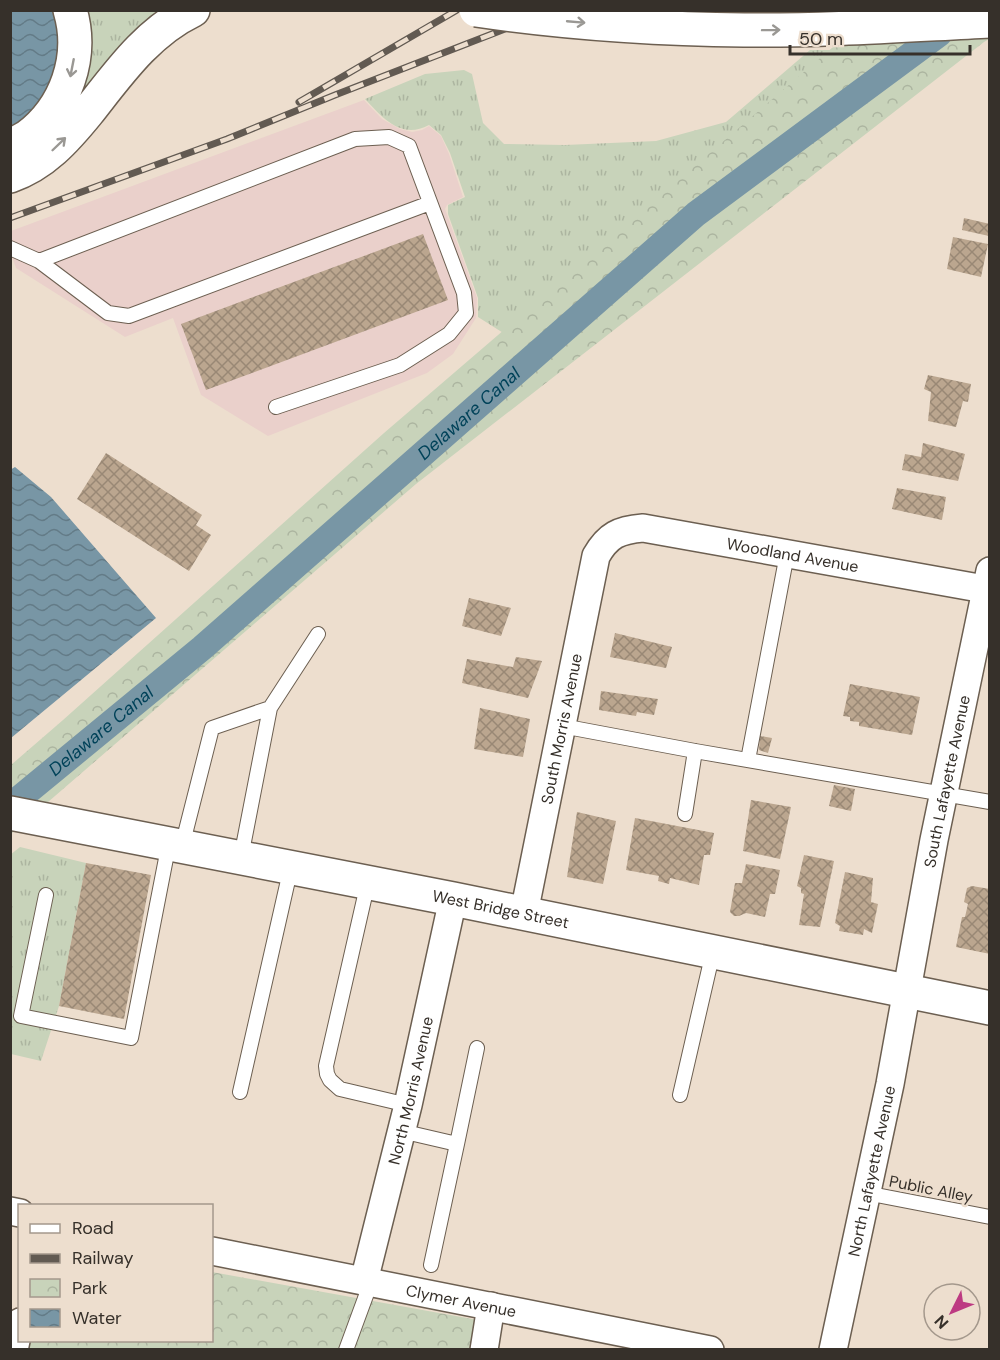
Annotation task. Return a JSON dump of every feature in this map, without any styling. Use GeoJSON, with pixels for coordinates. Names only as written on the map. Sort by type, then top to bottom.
{"type":"FeatureCollection","features":[{"type":"Feature","properties":{"kind":"main road"},"geometry":{"type":"LineString","coordinates":[[10,146],[27,137],[44,121],[59,102],[68,84],[75,40],[70,10]]}},
{"type":"Feature","properties":{"kind":"main road"},"geometry":{"type":"LineString","coordinates":[[10,176],[43,159],[83,118],[150,39],[193,10]]}},
{"type":"Feature","properties":{"kind":"main road"},"geometry":{"type":"LineString","coordinates":[[476,10],[548,20],[611,25],[746,30],[883,27],[990,21]]}},
{"type":"Feature","properties":{"kind":"main road","name":"West Bridge Street"},"geometry":{"type":"LineString","coordinates":[[24,815],[990,1008]]}},
{"type":"Feature","properties":{"kind":"street","name":"Woodland Avenue"},"geometry":{"type":"LineString","coordinates":[[602,545],[612,536],[627,529],[643,528],[787,554],[988,584]]}},
{"type":"Feature","properties":{"kind":"street","name":"South Morris Avenue"},"geometry":{"type":"LineString","coordinates":[[524,914],[596,556],[602,545]]}},
{"type":"Feature","properties":{"kind":"street","name":"South Lafayette Avenue"},"geometry":{"type":"LineString","coordinates":[[907,992],[944,794],[988,584]]}},
{"type":"Feature","properties":{"kind":"street","name":"North Morris Avenue"},"geometry":{"type":"LineString","coordinates":[[367,1282],[453,899]]}},
{"type":"Feature","properties":{"kind":"street","name":"North Lafayette Avenue"},"geometry":{"type":"LineString","coordinates":[[833,1350],[890,1084],[907,992]]}},
{"type":"Feature","properties":{"kind":"street","name":"Clymer Avenue"},"geometry":{"type":"LineString","coordinates":[[213,1251],[710,1350]]}},
{"type":"Feature","properties":{"kind":"street"},"geometry":{"type":"LineString","coordinates":[[484,1350],[491,1306]]}},
{"type":"Feature","properties":{"kind":"street"},"geometry":{"type":"LineString","coordinates":[[14,1350],[18,1331]]}},
{"type":"Feature","properties":{"kind":"lane"},"geometry":{"type":"LineString","coordinates":[[39,261],[355,139],[389,137],[409,146],[464,293],[466,313],[449,334],[400,365],[276,407]]}},
{"type":"Feature","properties":{"kind":"lane"},"geometry":{"type":"LineString","coordinates":[[10,248],[39,261],[108,313],[129,316],[430,203]]}},
{"type":"Feature","properties":{"kind":"lane"},"geometry":{"type":"LineString","coordinates":[[748,760],[787,554]]}},
{"type":"Feature","properties":{"kind":"lane"},"geometry":{"type":"LineString","coordinates":[[241,857],[270,708],[318,634]]}},
{"type":"Feature","properties":{"kind":"lane"},"geometry":{"type":"LineString","coordinates":[[46,895],[21,1016],[131,1038],[176,845],[212,728],[270,708]]}},
{"type":"Feature","properties":{"kind":"lane"},"geometry":{"type":"LineString","coordinates":[[562,726],[990,802]]}},
{"type":"Feature","properties":{"kind":"lane"},"geometry":{"type":"LineString","coordinates":[[685,814],[695,751]]}},
{"type":"Feature","properties":{"kind":"lane"},"geometry":{"type":"LineString","coordinates":[[240,1092],[291,867]]}},
{"type":"Feature","properties":{"kind":"lane"},"geometry":{"type":"LineString","coordinates":[[368,882],[333,1033],[326,1066],[327,1074],[334,1085],[340,1089],[408,1105]]}},
{"type":"Feature","properties":{"kind":"lane"},"geometry":{"type":"LineString","coordinates":[[680,1095],[713,952]]}},
{"type":"Feature","properties":{"kind":"lane"},"geometry":{"type":"LineString","coordinates":[[431,1265],[477,1048]]}},
{"type":"Feature","properties":{"kind":"lane"},"geometry":{"type":"LineString","coordinates":[[401,1131],[457,1144]]}},
{"type":"Feature","properties":{"kind":"lane","name":"Public Alley"},"geometry":{"type":"LineString","coordinates":[[866,1193],[990,1217]]}},
{"type":"Feature","properties":{"kind":"lane"},"geometry":{"type":"LineString","coordinates":[[346,1350],[367,1282]]}},
{"type":"Feature","properties":{"kind":"shaded area"},"geometry":{"type":"Polygon","coordinates":[[[364,100],[382,119],[400,129],[412,132],[429,126],[441,136],[463,197],[447,205],[445,209],[477,298],[476,318],[453,354],[427,373],[268,436],[201,395],[173,318],[125,337],[16,268],[11,254],[11,231],[364,100]]]}},
{"type":"Feature","properties":{"kind":"green space"},"geometry":{"type":"Polygon","coordinates":[[[84,11],[161,11],[154,14],[126,44],[68,113],[84,11]]]}},
{"type":"Feature","properties":{"kind":"green space"},"geometry":{"type":"Polygon","coordinates":[[[875,11],[989,11],[989,39],[416,484],[11,834],[11,765],[384,433],[875,11]]]}},
{"type":"Feature","properties":{"kind":"green space"},"geometry":{"type":"Polygon","coordinates":[[[810,50],[840,50],[532,351],[478,317],[478,298],[448,214],[448,205],[465,197],[450,153],[441,135],[429,125],[410,130],[393,125],[365,99],[425,74],[464,70],[472,74],[483,123],[504,144],[565,145],[656,141],[726,122],[810,50]]]}},
{"type":"Feature","properties":{"kind":"green space"},"geometry":{"type":"Polygon","coordinates":[[[20,847],[86,863],[59,1006],[41,1061],[11,1054],[10,855],[20,847]]]}},
{"type":"Feature","properties":{"kind":"green space"},"geometry":{"type":"Polygon","coordinates":[[[213,1272],[489,1322],[483,1349],[27,1350],[29,1342],[213,1342],[213,1272]]]}},
{"type":"Feature","properties":{"kind":"water"},"geometry":{"type":"Polygon","coordinates":[[[10,11],[57,11],[60,64],[46,97],[17,126],[10,129],[10,11]]]}},
{"type":"Feature","properties":{"kind":"water"},"geometry":{"type":"Polygon","coordinates":[[[15,467],[51,497],[156,618],[11,738],[10,470],[15,467]]]}},
{"type":"Feature","properties":{"kind":"building"},"geometry":{"type":"Polygon","coordinates":[[[964,218],[990,224],[989,236],[962,230],[964,218]]]}},
{"type":"Feature","properties":{"kind":"building"},"geometry":{"type":"Polygon","coordinates":[[[423,234],[448,300],[206,390],[181,324],[423,234]]]}},
{"type":"Feature","properties":{"kind":"building"},"geometry":{"type":"Polygon","coordinates":[[[953,237],[988,244],[981,277],[947,269],[953,237]]]}},
{"type":"Feature","properties":{"kind":"building"},"geometry":{"type":"Polygon","coordinates":[[[928,375],[971,384],[968,402],[963,401],[956,427],[928,421],[931,392],[924,389],[928,375]]]}},
{"type":"Feature","properties":{"kind":"building"},"geometry":{"type":"Polygon","coordinates":[[[923,443],[965,454],[958,481],[902,470],[905,454],[921,457],[923,443]]]}},
{"type":"Feature","properties":{"kind":"building"},"geometry":{"type":"Polygon","coordinates":[[[106,453],[202,515],[196,525],[211,535],[189,571],[77,499],[106,453]]]}},
{"type":"Feature","properties":{"kind":"building"},"geometry":{"type":"Polygon","coordinates":[[[897,488],[946,497],[942,520],[892,509],[897,488]]]}},
{"type":"Feature","properties":{"kind":"building"},"geometry":{"type":"Polygon","coordinates":[[[469,598],[511,608],[501,636],[462,626],[469,598]]]}},
{"type":"Feature","properties":{"kind":"building"},"geometry":{"type":"Polygon","coordinates":[[[615,633],[672,647],[666,668],[610,657],[615,633]]]}},
{"type":"Feature","properties":{"kind":"building"},"geometry":{"type":"Polygon","coordinates":[[[516,657],[542,661],[528,698],[462,683],[467,659],[513,667],[516,657]]]}},
{"type":"Feature","properties":{"kind":"building"},"geometry":{"type":"Polygon","coordinates":[[[850,684],[920,697],[912,735],[859,726],[859,722],[850,721],[850,717],[843,716],[850,684]]]}},
{"type":"Feature","properties":{"kind":"building"},"geometry":{"type":"Polygon","coordinates":[[[601,691],[658,699],[654,715],[637,712],[636,716],[599,710],[601,691]]]}},
{"type":"Feature","properties":{"kind":"building"},"geometry":{"type":"Polygon","coordinates":[[[480,708],[530,719],[523,757],[474,749],[480,708]]]}},
{"type":"Feature","properties":{"kind":"building"},"geometry":{"type":"Polygon","coordinates":[[[760,736],[772,738],[768,753],[759,750],[760,736]]]}},
{"type":"Feature","properties":{"kind":"building"},"geometry":{"type":"Polygon","coordinates":[[[834,785],[855,789],[851,811],[829,806],[834,785]]]}},
{"type":"Feature","properties":{"kind":"building"},"geometry":{"type":"Polygon","coordinates":[[[751,800],[791,807],[780,859],[743,851],[751,800]]]}},
{"type":"Feature","properties":{"kind":"building"},"geometry":{"type":"Polygon","coordinates":[[[577,812],[616,821],[603,884],[567,877],[577,812]]]}},
{"type":"Feature","properties":{"kind":"building"},"geometry":{"type":"Polygon","coordinates":[[[635,818],[714,833],[710,855],[704,855],[699,885],[670,878],[669,884],[658,881],[659,876],[626,870],[635,818]]]}},
{"type":"Feature","properties":{"kind":"building"},"geometry":{"type":"Polygon","coordinates":[[[804,855],[834,861],[820,927],[799,925],[804,894],[797,886],[804,855]]]}},
{"type":"Feature","properties":{"kind":"building"},"geometry":{"type":"Polygon","coordinates":[[[86,863],[151,875],[124,1019],[59,1006],[86,863]]]}},
{"type":"Feature","properties":{"kind":"building"},"geometry":{"type":"Polygon","coordinates":[[[746,864],[780,870],[775,894],[770,894],[765,917],[746,913],[734,916],[730,912],[735,883],[742,883],[746,864]]]}},
{"type":"Feature","properties":{"kind":"building"},"geometry":{"type":"Polygon","coordinates":[[[845,872],[873,878],[871,902],[878,904],[872,933],[864,929],[863,935],[839,931],[840,926],[835,923],[845,872]]]}},
{"type":"Feature","properties":{"kind":"building"},"geometry":{"type":"Polygon","coordinates":[[[972,886],[990,889],[990,954],[956,947],[962,917],[965,917],[968,904],[964,902],[967,888],[972,886]]]}},
{"type":"Feature","properties":{"kind":"waterway","name":"Delaware Canal"},"geometry":{"type":"LineString","coordinates":[[10,806],[202,648],[696,214],[939,34]]}},
{"type":"Feature","properties":{"kind":"railway"},"geometry":{"type":"LineString","coordinates":[[299,102],[457,10]]}},
{"type":"Feature","properties":{"kind":"railway"},"geometry":{"type":"LineString","coordinates":[[10,218],[227,139],[554,10]]}}]}
